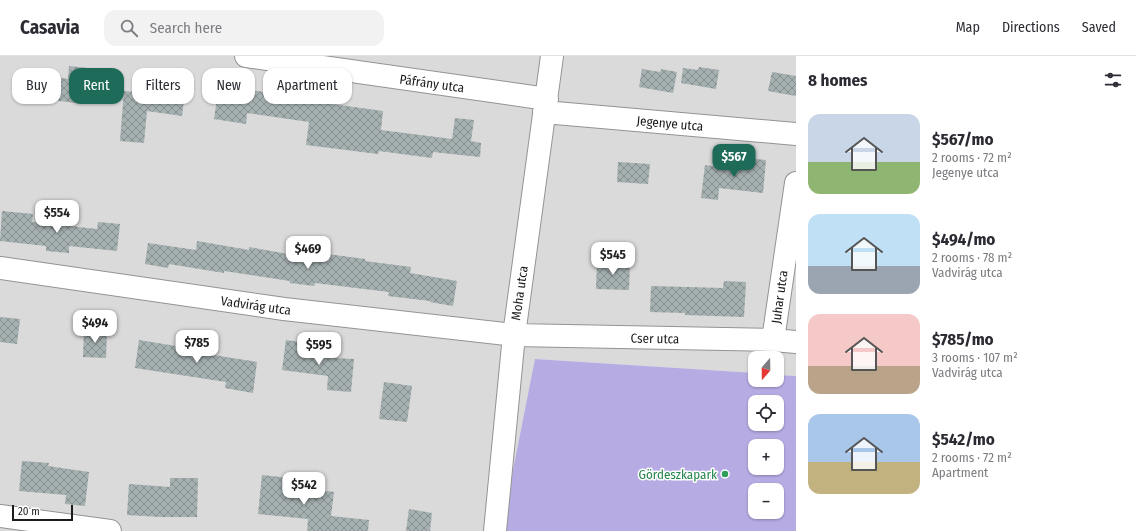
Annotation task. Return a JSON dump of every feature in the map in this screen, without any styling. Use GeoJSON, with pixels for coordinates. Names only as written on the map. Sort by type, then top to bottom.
{"type":"FeatureCollection","features":[{"type":"Feature","properties":{"kind":"street","name":"Páfrány utca"},"geometry":{"type":"LineString","coordinates":[[246,56],[545,106]]}},
{"type":"Feature","properties":{"kind":"street","name":"Moha utca"},"geometry":{"type":"LineString","coordinates":[[495,531],[514,335],[552,56]]}},
{"type":"Feature","properties":{"kind":"street","name":"Jegenye utca"},"geometry":{"type":"LineString","coordinates":[[545,106],[796,134]]}},
{"type":"Feature","properties":{"kind":"street","name":"Juhar utca"},"geometry":{"type":"LineString","coordinates":[[773,340],[796,183]]}},
{"type":"Feature","properties":{"kind":"street","name":"Vadvirág utca"},"geometry":{"type":"LineString","coordinates":[[0,268],[284,309],[514,335]]}},
{"type":"Feature","properties":{"kind":"street","name":"Cser utca"},"geometry":{"type":"LineString","coordinates":[[514,335],[773,340],[796,342]]}},
{"type":"Feature","properties":{"kind":"street"},"geometry":{"type":"LineString","coordinates":[[0,516],[110,531]]}},
{"type":"Feature","properties":{"kind":"shaded area"},"geometry":{"type":"Polygon","coordinates":[[[0,56],[796,56],[796,376],[784,375],[784,351],[748,351],[748,373],[536,359],[501,531],[0,531],[0,56]]]}},
{"type":"Feature","properties":{"kind":"shaded area"},"geometry":{"type":"Polygon","coordinates":[[[535,359],[748,373],[748,387],[784,387],[784,375],[796,376],[796,531],[501,531],[535,359]]]}},
{"type":"Feature","properties":{"kind":"building"},"geometry":{"type":"Polygon","coordinates":[[[69,66],[88,68],[69,68],[69,102],[61,101],[61,78],[68,79],[69,66]]]}},
{"type":"Feature","properties":{"kind":"building"},"geometry":{"type":"Polygon","coordinates":[[[699,67],[719,70],[716,89],[681,83],[683,68],[698,70],[699,67]]]}},
{"type":"Feature","properties":{"kind":"building"},"geometry":{"type":"Polygon","coordinates":[[[642,69],[660,72],[661,69],[677,72],[673,93],[639,87],[642,69]]]}},
{"type":"Feature","properties":{"kind":"building"},"geometry":{"type":"Polygon","coordinates":[[[772,72],[796,76],[796,96],[768,91],[772,72]]]}},
{"type":"Feature","properties":{"kind":"building"},"geometry":{"type":"Polygon","coordinates":[[[124,91],[132,92],[132,104],[184,104],[182,116],[147,111],[144,143],[120,141],[124,91]]]}},
{"type":"Feature","properties":{"kind":"building"},"geometry":{"type":"Polygon","coordinates":[[[255,91],[263,92],[263,104],[332,104],[383,111],[381,130],[452,139],[455,118],[474,120],[471,141],[481,143],[480,157],[433,152],[432,158],[379,151],[378,154],[306,145],[309,122],[247,113],[246,124],[214,119],[216,104],[255,104],[255,91]]]}},
{"type":"Feature","properties":{"kind":"building"},"geometry":{"type":"Polygon","coordinates":[[[739,158],[766,160],[763,193],[719,188],[718,200],[701,198],[705,165],[737,170],[739,158]]]}},
{"type":"Feature","properties":{"kind":"building"},"geometry":{"type":"Polygon","coordinates":[[[618,162],[650,164],[648,184],[617,182],[618,162]]]}},
{"type":"Feature","properties":{"kind":"building"},"geometry":{"type":"Polygon","coordinates":[[[2,211],[33,214],[32,222],[97,229],[98,222],[120,224],[117,251],[69,246],[69,253],[46,251],[46,246],[0,241],[2,211]]]}},
{"type":"Feature","properties":{"kind":"building"},"geometry":{"type":"Polygon","coordinates":[[[197,241],[249,250],[249,247],[294,255],[295,245],[320,249],[320,253],[411,267],[410,273],[457,281],[453,306],[430,301],[388,296],[389,292],[315,283],[314,286],[290,283],[290,281],[224,271],[224,273],[169,264],[168,268],[145,264],[148,243],[196,250],[197,241]]]}},
{"type":"Feature","properties":{"kind":"building"},"geometry":{"type":"Polygon","coordinates":[[[597,261],[630,262],[629,290],[596,289],[597,261]]]}},
{"type":"Feature","properties":{"kind":"building"},"geometry":{"type":"Polygon","coordinates":[[[724,281],[746,282],[744,317],[650,312],[651,286],[723,288],[724,281]]]}},
{"type":"Feature","properties":{"kind":"building"},"geometry":{"type":"Polygon","coordinates":[[[0,317],[20,319],[17,344],[0,342],[0,317]]]}},
{"type":"Feature","properties":{"kind":"building"},"geometry":{"type":"Polygon","coordinates":[[[84,329],[107,331],[106,358],[83,357],[84,329]]]}},
{"type":"Feature","properties":{"kind":"building"},"geometry":{"type":"Polygon","coordinates":[[[183,338],[208,342],[207,354],[257,362],[253,393],[225,388],[226,382],[135,368],[139,340],[182,347],[183,338]]]}},
{"type":"Feature","properties":{"kind":"building"},"geometry":{"type":"Polygon","coordinates":[[[286,340],[314,344],[313,357],[354,359],[351,392],[327,390],[328,376],[282,370],[286,340]]]}},
{"type":"Feature","properties":{"kind":"building"},"geometry":{"type":"Polygon","coordinates":[[[384,382],[412,386],[407,422],[379,419],[384,382]]]}},
{"type":"Feature","properties":{"kind":"building"},"geometry":{"type":"Polygon","coordinates":[[[22,461],[49,463],[48,466],[89,472],[85,506],[65,504],[66,495],[19,491],[22,461]]]}},
{"type":"Feature","properties":{"kind":"building"},"geometry":{"type":"Polygon","coordinates":[[[262,475],[290,478],[289,486],[334,492],[331,516],[369,520],[368,531],[307,531],[308,519],[258,514],[262,475]]]}},
{"type":"Feature","properties":{"kind":"building"},"geometry":{"type":"Polygon","coordinates":[[[170,478],[198,478],[197,517],[127,515],[129,484],[170,487],[170,478]]]}},
{"type":"Feature","properties":{"kind":"building"},"geometry":{"type":"Polygon","coordinates":[[[409,509],[432,513],[430,531],[406,531],[409,509]]]}},
{"type":"Feature","properties":{"kind":"place","name":"Gördeszkapark"},"geometry":{"type":"Point","coordinates":[725,474]}}]}
